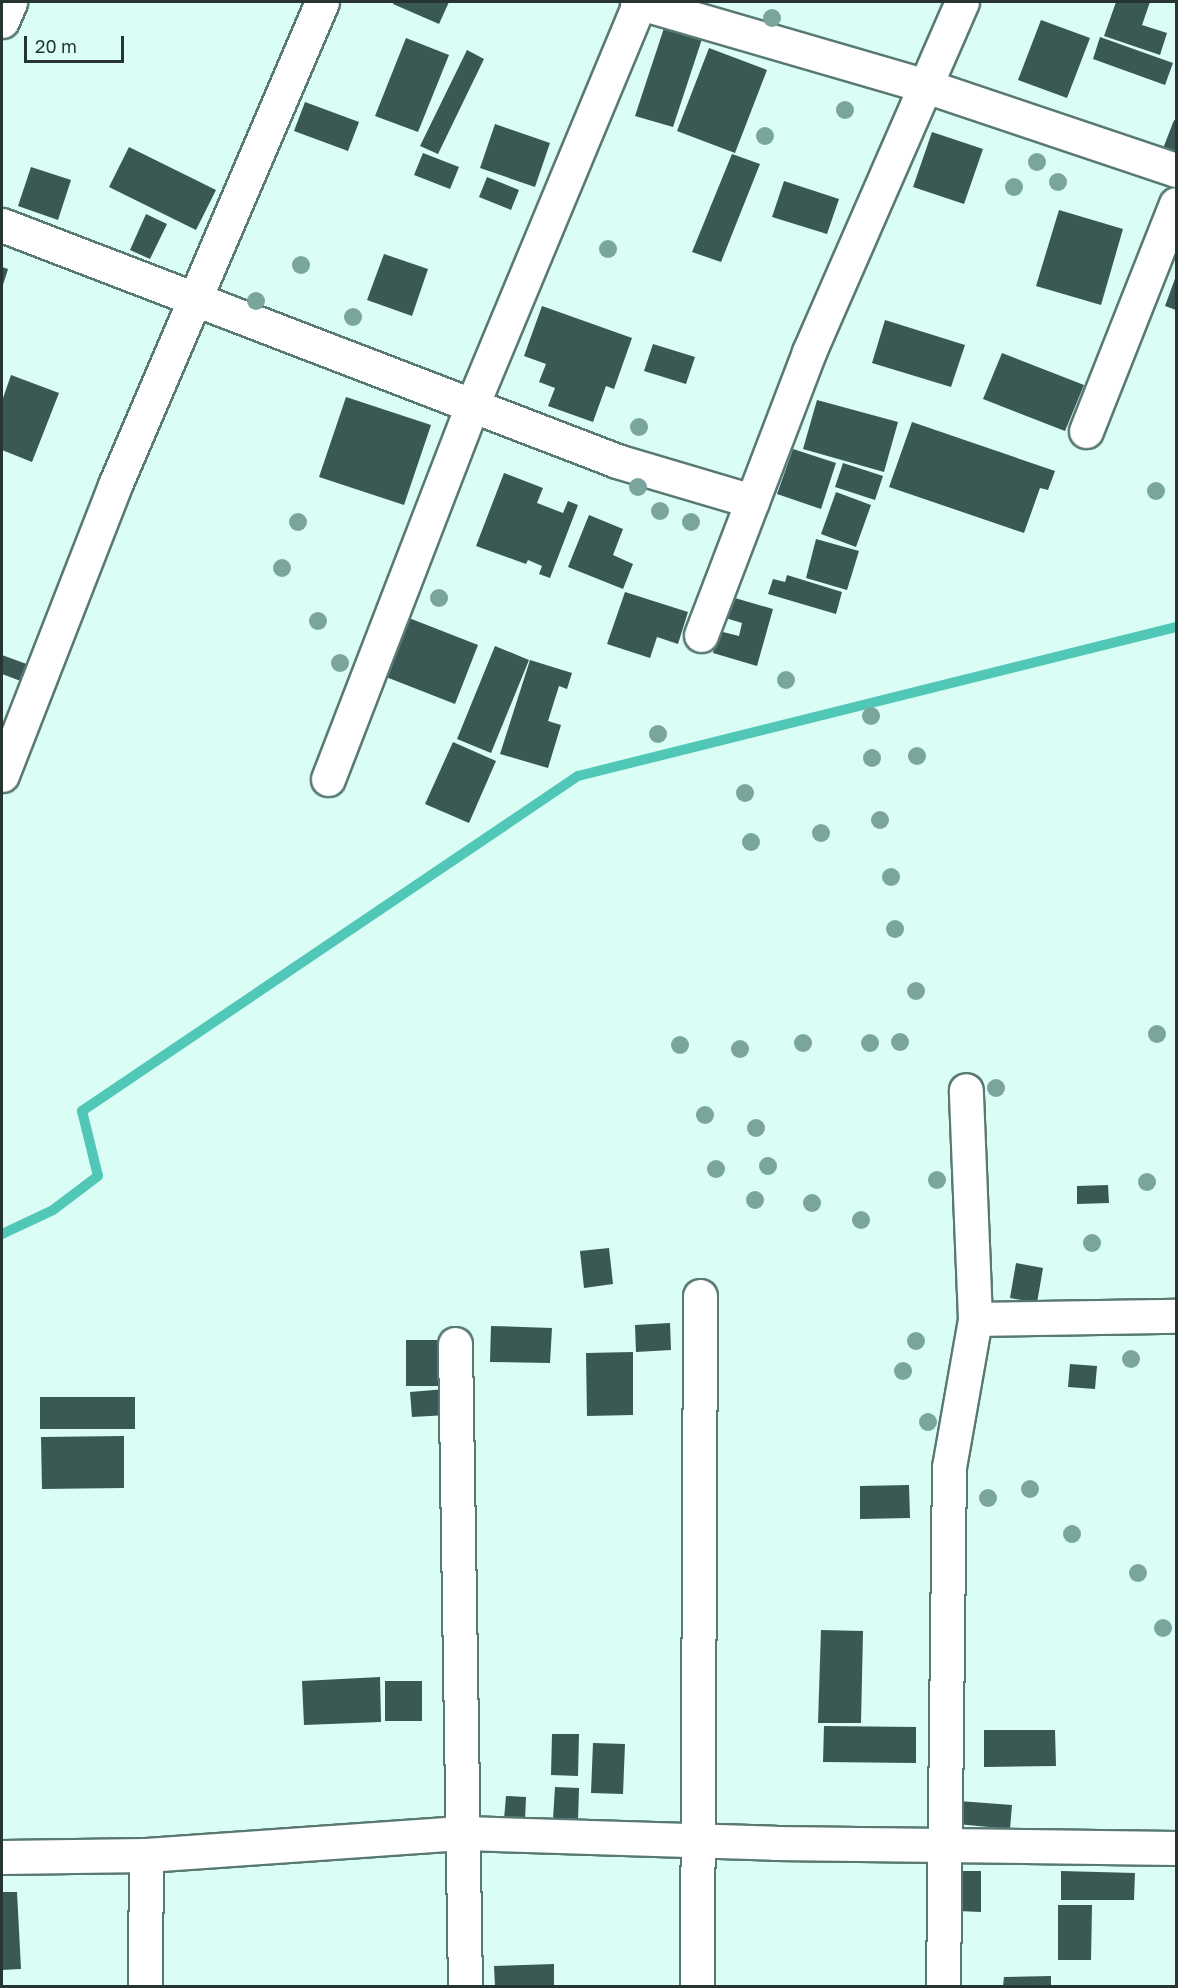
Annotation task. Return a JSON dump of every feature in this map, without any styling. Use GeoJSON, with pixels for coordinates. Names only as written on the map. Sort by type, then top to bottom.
{"type":"FeatureCollection","features":[{"type":"Feature","properties":{"kind":"street"},"geometry":{"type":"LineString","coordinates":[[2,21],[10,2]]}},
{"type":"Feature","properties":{"kind":"street"},"geometry":{"type":"LineString","coordinates":[[2,775],[115,485],[322,2]]}},
{"type":"Feature","properties":{"kind":"street"},"geometry":{"type":"LineString","coordinates":[[328,779],[473,403],[639,2],[926,86],[1176,170]]}},
{"type":"Feature","properties":{"kind":"street"},"geometry":{"type":"LineString","coordinates":[[700,635],[808,352],[962,2]]}},
{"type":"Feature","properties":{"kind":"street"},"geometry":{"type":"LineString","coordinates":[[1086,431],[1176,204]]}},
{"type":"Feature","properties":{"kind":"street"},"geometry":{"type":"LineString","coordinates":[[2,225],[473,403],[617,461],[752,501]]}},
{"type":"Feature","properties":{"kind":"street"},"geometry":{"type":"LineString","coordinates":[[943,1986],[947,1846],[949,1467],[975,1319],[966,1090]]}},
{"type":"Feature","properties":{"kind":"street"},"geometry":{"type":"LineString","coordinates":[[697,1986],[700,1296]]}},
{"type":"Feature","properties":{"kind":"street"},"geometry":{"type":"LineString","coordinates":[[975,1319],[1176,1316]]}},
{"type":"Feature","properties":{"kind":"street"},"geometry":{"type":"LineString","coordinates":[[455,1344],[465,1986]]}},
{"type":"Feature","properties":{"kind":"street"},"geometry":{"type":"LineString","coordinates":[[2,1857],[146,1856],[464,1833],[947,1846],[1176,1848]]}},
{"type":"Feature","properties":{"kind":"street"},"geometry":{"type":"LineString","coordinates":[[145,1986],[146,1856]]}},
{"type":"Feature","properties":{"kind":"building"},"geometry":{"type":"Polygon","coordinates":[[[394,2],[449,2],[439,24],[393,4],[394,2]]]}},
{"type":"Feature","properties":{"kind":"building"},"geometry":{"type":"Polygon","coordinates":[[[1116,2],[1150,2],[1142,25],[1167,33],[1160,55],[1104,36],[1116,2]]]}},
{"type":"Feature","properties":{"kind":"building"},"geometry":{"type":"Polygon","coordinates":[[[1041,20],[1090,38],[1067,98],[1018,80],[1041,20]]]}},
{"type":"Feature","properties":{"kind":"building"},"geometry":{"type":"Polygon","coordinates":[[[665,25],[703,36],[673,127],[635,116],[665,25]]]}},
{"type":"Feature","properties":{"kind":"building"},"geometry":{"type":"Polygon","coordinates":[[[1100,37],[1173,63],[1165,85],[1093,59],[1100,37]]]}},
{"type":"Feature","properties":{"kind":"building"},"geometry":{"type":"Polygon","coordinates":[[[406,38],[449,55],[418,132],[375,116],[406,38]]]}},
{"type":"Feature","properties":{"kind":"building"},"geometry":{"type":"Polygon","coordinates":[[[709,48],[767,70],[735,153],[677,131],[709,48]]]}},
{"type":"Feature","properties":{"kind":"building"},"geometry":{"type":"Polygon","coordinates":[[[467,50],[484,59],[438,154],[420,146],[467,50]]]}},
{"type":"Feature","properties":{"kind":"building"},"geometry":{"type":"Polygon","coordinates":[[[305,102],[359,122],[348,151],[294,131],[305,102]]]}},
{"type":"Feature","properties":{"kind":"building"},"geometry":{"type":"Polygon","coordinates":[[[1174,120],[1176,121],[1176,166],[1159,159],[1174,120]]]}},
{"type":"Feature","properties":{"kind":"building"},"geometry":{"type":"Polygon","coordinates":[[[495,124],[550,143],[535,187],[480,168],[495,124]]]}},
{"type":"Feature","properties":{"kind":"building"},"geometry":{"type":"Polygon","coordinates":[[[932,132],[983,149],[964,204],[913,187],[932,132]]]}},
{"type":"Feature","properties":{"kind":"building"},"geometry":{"type":"Polygon","coordinates":[[[129,147],[216,190],[196,230],[109,187],[129,147]]]}},
{"type":"Feature","properties":{"kind":"building"},"geometry":{"type":"Polygon","coordinates":[[[423,153],[459,167],[450,189],[414,175],[423,153]]]}},
{"type":"Feature","properties":{"kind":"building"},"geometry":{"type":"Polygon","coordinates":[[[732,154],[760,164],[721,262],[692,252],[732,154]]]}},
{"type":"Feature","properties":{"kind":"building"},"geometry":{"type":"Polygon","coordinates":[[[31,167],[71,180],[58,220],[18,206],[31,167]]]}},
{"type":"Feature","properties":{"kind":"building"},"geometry":{"type":"Polygon","coordinates":[[[487,177],[519,190],[511,210],[479,197],[487,177]]]}},
{"type":"Feature","properties":{"kind":"building"},"geometry":{"type":"Polygon","coordinates":[[[784,181],[839,199],[827,234],[772,217],[784,181]]]}},
{"type":"Feature","properties":{"kind":"building"},"geometry":{"type":"Polygon","coordinates":[[[1059,210],[1123,229],[1101,305],[1036,286],[1059,210]]]}},
{"type":"Feature","properties":{"kind":"building"},"geometry":{"type":"Polygon","coordinates":[[[146,214],[167,224],[150,259],[130,250],[146,214]]]}},
{"type":"Feature","properties":{"kind":"building"},"geometry":{"type":"Polygon","coordinates":[[[384,254],[428,269],[412,316],[367,300],[384,254]]]}},
{"type":"Feature","properties":{"kind":"building"},"geometry":{"type":"Polygon","coordinates":[[[2,267],[8,269],[2,288],[2,267]]]}},
{"type":"Feature","properties":{"kind":"building"},"geometry":{"type":"Polygon","coordinates":[[[1176,276],[1176,310],[1165,306],[1176,276]]]}},
{"type":"Feature","properties":{"kind":"building"},"geometry":{"type":"Polygon","coordinates":[[[542,306],[632,338],[614,389],[606,386],[593,422],[548,406],[555,388],[539,382],[546,364],[524,356],[542,306]]]}},
{"type":"Feature","properties":{"kind":"building"},"geometry":{"type":"Polygon","coordinates":[[[885,320],[965,345],[951,387],[872,363],[885,320]]]}},
{"type":"Feature","properties":{"kind":"building"},"geometry":{"type":"Polygon","coordinates":[[[653,344],[695,357],[686,384],[644,371],[653,344]]]}},
{"type":"Feature","properties":{"kind":"building"},"geometry":{"type":"Polygon","coordinates":[[[1002,353],[1084,385],[1065,431],[983,399],[1002,353]]]}},
{"type":"Feature","properties":{"kind":"building"},"geometry":{"type":"Polygon","coordinates":[[[11,375],[59,393],[32,462],[2,450],[2,401],[11,375]]]}},
{"type":"Feature","properties":{"kind":"building"},"geometry":{"type":"Polygon","coordinates":[[[346,397],[431,425],[404,505],[319,477],[346,397]]]}},
{"type":"Feature","properties":{"kind":"building"},"geometry":{"type":"Polygon","coordinates":[[[817,400],[898,422],[884,472],[803,449],[817,400]]]}},
{"type":"Feature","properties":{"kind":"building"},"geometry":{"type":"Polygon","coordinates":[[[912,422],[1055,471],[1048,490],[1040,488],[1024,533],[889,487],[912,422]]]}},
{"type":"Feature","properties":{"kind":"building"},"geometry":{"type":"Polygon","coordinates":[[[793,449],[836,463],[821,509],[777,494],[793,449]]]}},
{"type":"Feature","properties":{"kind":"building"},"geometry":{"type":"Polygon","coordinates":[[[843,463],[883,476],[875,500],[835,487],[843,463]]]}},
{"type":"Feature","properties":{"kind":"building"},"geometry":{"type":"Polygon","coordinates":[[[504,473],[543,488],[537,503],[563,513],[568,501],[578,505],[550,578],[539,574],[542,566],[528,560],[526,564],[476,546],[504,473]]]}},
{"type":"Feature","properties":{"kind":"building"},"geometry":{"type":"Polygon","coordinates":[[[836,492],[871,505],[856,547],[821,534],[836,492]]]}},
{"type":"Feature","properties":{"kind":"building"},"geometry":{"type":"Polygon","coordinates":[[[589,515],[623,529],[613,555],[633,564],[623,589],[568,567],[589,515]]]}},
{"type":"Feature","properties":{"kind":"building"},"geometry":{"type":"Polygon","coordinates":[[[816,539],[859,551],[847,590],[806,578],[816,539]]]}},
{"type":"Feature","properties":{"kind":"building"},"geometry":{"type":"Polygon","coordinates":[[[787,575],[842,592],[836,614],[768,594],[773,579],[785,582],[787,575]]]}},
{"type":"Feature","properties":{"kind":"building"},"geometry":{"type":"Polygon","coordinates":[[[625,592],[688,612],[678,644],[657,637],[650,658],[607,644],[625,592]]]}},
{"type":"Feature","properties":{"kind":"building"},"geometry":{"type":"Polygon","coordinates":[[[728,596],[773,609],[757,666],[713,653],[719,631],[739,636],[742,623],[722,617],[728,596]]]}},
{"type":"Feature","properties":{"kind":"building"},"geometry":{"type":"Polygon","coordinates":[[[409,618],[478,645],[455,704],[386,677],[409,618]]]}},
{"type":"Feature","properties":{"kind":"building"},"geometry":{"type":"Polygon","coordinates":[[[495,646],[529,660],[491,753],[457,739],[495,646]]]}},
{"type":"Feature","properties":{"kind":"building"},"geometry":{"type":"Polygon","coordinates":[[[2,655],[32,666],[26,683],[2,674],[2,655]]]}},
{"type":"Feature","properties":{"kind":"building"},"geometry":{"type":"Polygon","coordinates":[[[530,660],[572,673],[567,689],[559,686],[548,721],[561,725],[548,768],[500,754],[530,660]]]}},
{"type":"Feature","properties":{"kind":"building"},"geometry":{"type":"Polygon","coordinates":[[[453,742],[496,761],[469,823],[425,804],[453,742]]]}},
{"type":"Feature","properties":{"kind":"building"},"geometry":{"type":"Polygon","coordinates":[[[1108,1185],[1109,1203],[1077,1204],[1077,1186],[1108,1185]]]}},
{"type":"Feature","properties":{"kind":"building"},"geometry":{"type":"Polygon","coordinates":[[[609,1248],[613,1284],[584,1288],[580,1251],[609,1248]]]}},
{"type":"Feature","properties":{"kind":"building"},"geometry":{"type":"Polygon","coordinates":[[[1016,1263],[1043,1268],[1037,1303],[1010,1298],[1016,1263]]]}},
{"type":"Feature","properties":{"kind":"building"},"geometry":{"type":"Polygon","coordinates":[[[670,1323],[671,1350],[636,1352],[635,1325],[670,1323]]]}},
{"type":"Feature","properties":{"kind":"building"},"geometry":{"type":"Polygon","coordinates":[[[491,1326],[552,1328],[550,1363],[490,1362],[491,1326]]]}},
{"type":"Feature","properties":{"kind":"building"},"geometry":{"type":"Polygon","coordinates":[[[406,1340],[441,1340],[441,1386],[406,1386],[406,1340]]]}},
{"type":"Feature","properties":{"kind":"building"},"geometry":{"type":"Polygon","coordinates":[[[633,1352],[633,1415],[587,1416],[586,1353],[633,1352]]]}},
{"type":"Feature","properties":{"kind":"building"},"geometry":{"type":"Polygon","coordinates":[[[1070,1364],[1097,1366],[1095,1389],[1068,1387],[1070,1364]]]}},
{"type":"Feature","properties":{"kind":"building"},"geometry":{"type":"Polygon","coordinates":[[[446,1389],[448,1415],[412,1417],[410,1392],[446,1389]]]}},
{"type":"Feature","properties":{"kind":"building"},"geometry":{"type":"Polygon","coordinates":[[[40,1397],[135,1397],[135,1429],[40,1429],[40,1397]]]}},
{"type":"Feature","properties":{"kind":"building"},"geometry":{"type":"Polygon","coordinates":[[[124,1436],[124,1488],[42,1489],[41,1437],[124,1436]]]}},
{"type":"Feature","properties":{"kind":"building"},"geometry":{"type":"Polygon","coordinates":[[[909,1485],[910,1518],[860,1519],[860,1486],[909,1485]]]}},
{"type":"Feature","properties":{"kind":"building"},"geometry":{"type":"Polygon","coordinates":[[[821,1630],[863,1631],[861,1723],[818,1723],[821,1630]]]}},
{"type":"Feature","properties":{"kind":"building"},"geometry":{"type":"Polygon","coordinates":[[[380,1677],[381,1722],[304,1725],[302,1681],[380,1677]]]}},
{"type":"Feature","properties":{"kind":"building"},"geometry":{"type":"Polygon","coordinates":[[[385,1681],[422,1681],[422,1721],[385,1721],[385,1681]]]}},
{"type":"Feature","properties":{"kind":"building"},"geometry":{"type":"Polygon","coordinates":[[[824,1726],[916,1727],[916,1763],[823,1762],[824,1726]]]}},
{"type":"Feature","properties":{"kind":"building"},"geometry":{"type":"Polygon","coordinates":[[[984,1730],[1055,1730],[1056,1766],[984,1767],[984,1730]]]}},
{"type":"Feature","properties":{"kind":"building"},"geometry":{"type":"Polygon","coordinates":[[[552,1734],[579,1734],[578,1776],[551,1775],[552,1734]]]}},
{"type":"Feature","properties":{"kind":"building"},"geometry":{"type":"Polygon","coordinates":[[[593,1743],[625,1744],[623,1794],[591,1793],[593,1743]]]}},
{"type":"Feature","properties":{"kind":"building"},"geometry":{"type":"Polygon","coordinates":[[[555,1787],[579,1788],[578,1820],[553,1819],[555,1787]]]}},
{"type":"Feature","properties":{"kind":"building"},"geometry":{"type":"Polygon","coordinates":[[[506,1796],[526,1797],[525,1820],[504,1819],[506,1796]]]}},
{"type":"Feature","properties":{"kind":"building"},"geometry":{"type":"Polygon","coordinates":[[[959,1801],[1012,1805],[1010,1829],[957,1824],[959,1801]]]}},
{"type":"Feature","properties":{"kind":"building"},"geometry":{"type":"Polygon","coordinates":[[[959,1871],[981,1871],[981,1912],[958,1911],[959,1871]]]}},
{"type":"Feature","properties":{"kind":"building"},"geometry":{"type":"Polygon","coordinates":[[[1061,1871],[1135,1873],[1134,1900],[1061,1900],[1061,1871]]]}},
{"type":"Feature","properties":{"kind":"building"},"geometry":{"type":"Polygon","coordinates":[[[2,1892],[17,1892],[21,1969],[2,1970],[2,1892]]]}},
{"type":"Feature","properties":{"kind":"building"},"geometry":{"type":"Polygon","coordinates":[[[1058,1905],[1092,1905],[1091,1960],[1058,1960],[1058,1905]]]}},
{"type":"Feature","properties":{"kind":"building"},"geometry":{"type":"Polygon","coordinates":[[[554,1964],[554,1986],[495,1986],[494,1966],[554,1964]]]}},
{"type":"Feature","properties":{"kind":"building"},"geometry":{"type":"Polygon","coordinates":[[[1051,1976],[1051,1986],[1003,1986],[1004,1977],[1051,1976]]]}},
{"type":"Feature","properties":{"kind":"waterway"},"geometry":{"type":"LineString","coordinates":[[2,1234],[53,1210],[98,1176],[82,1111],[578,776],[1176,627]]}}]}
